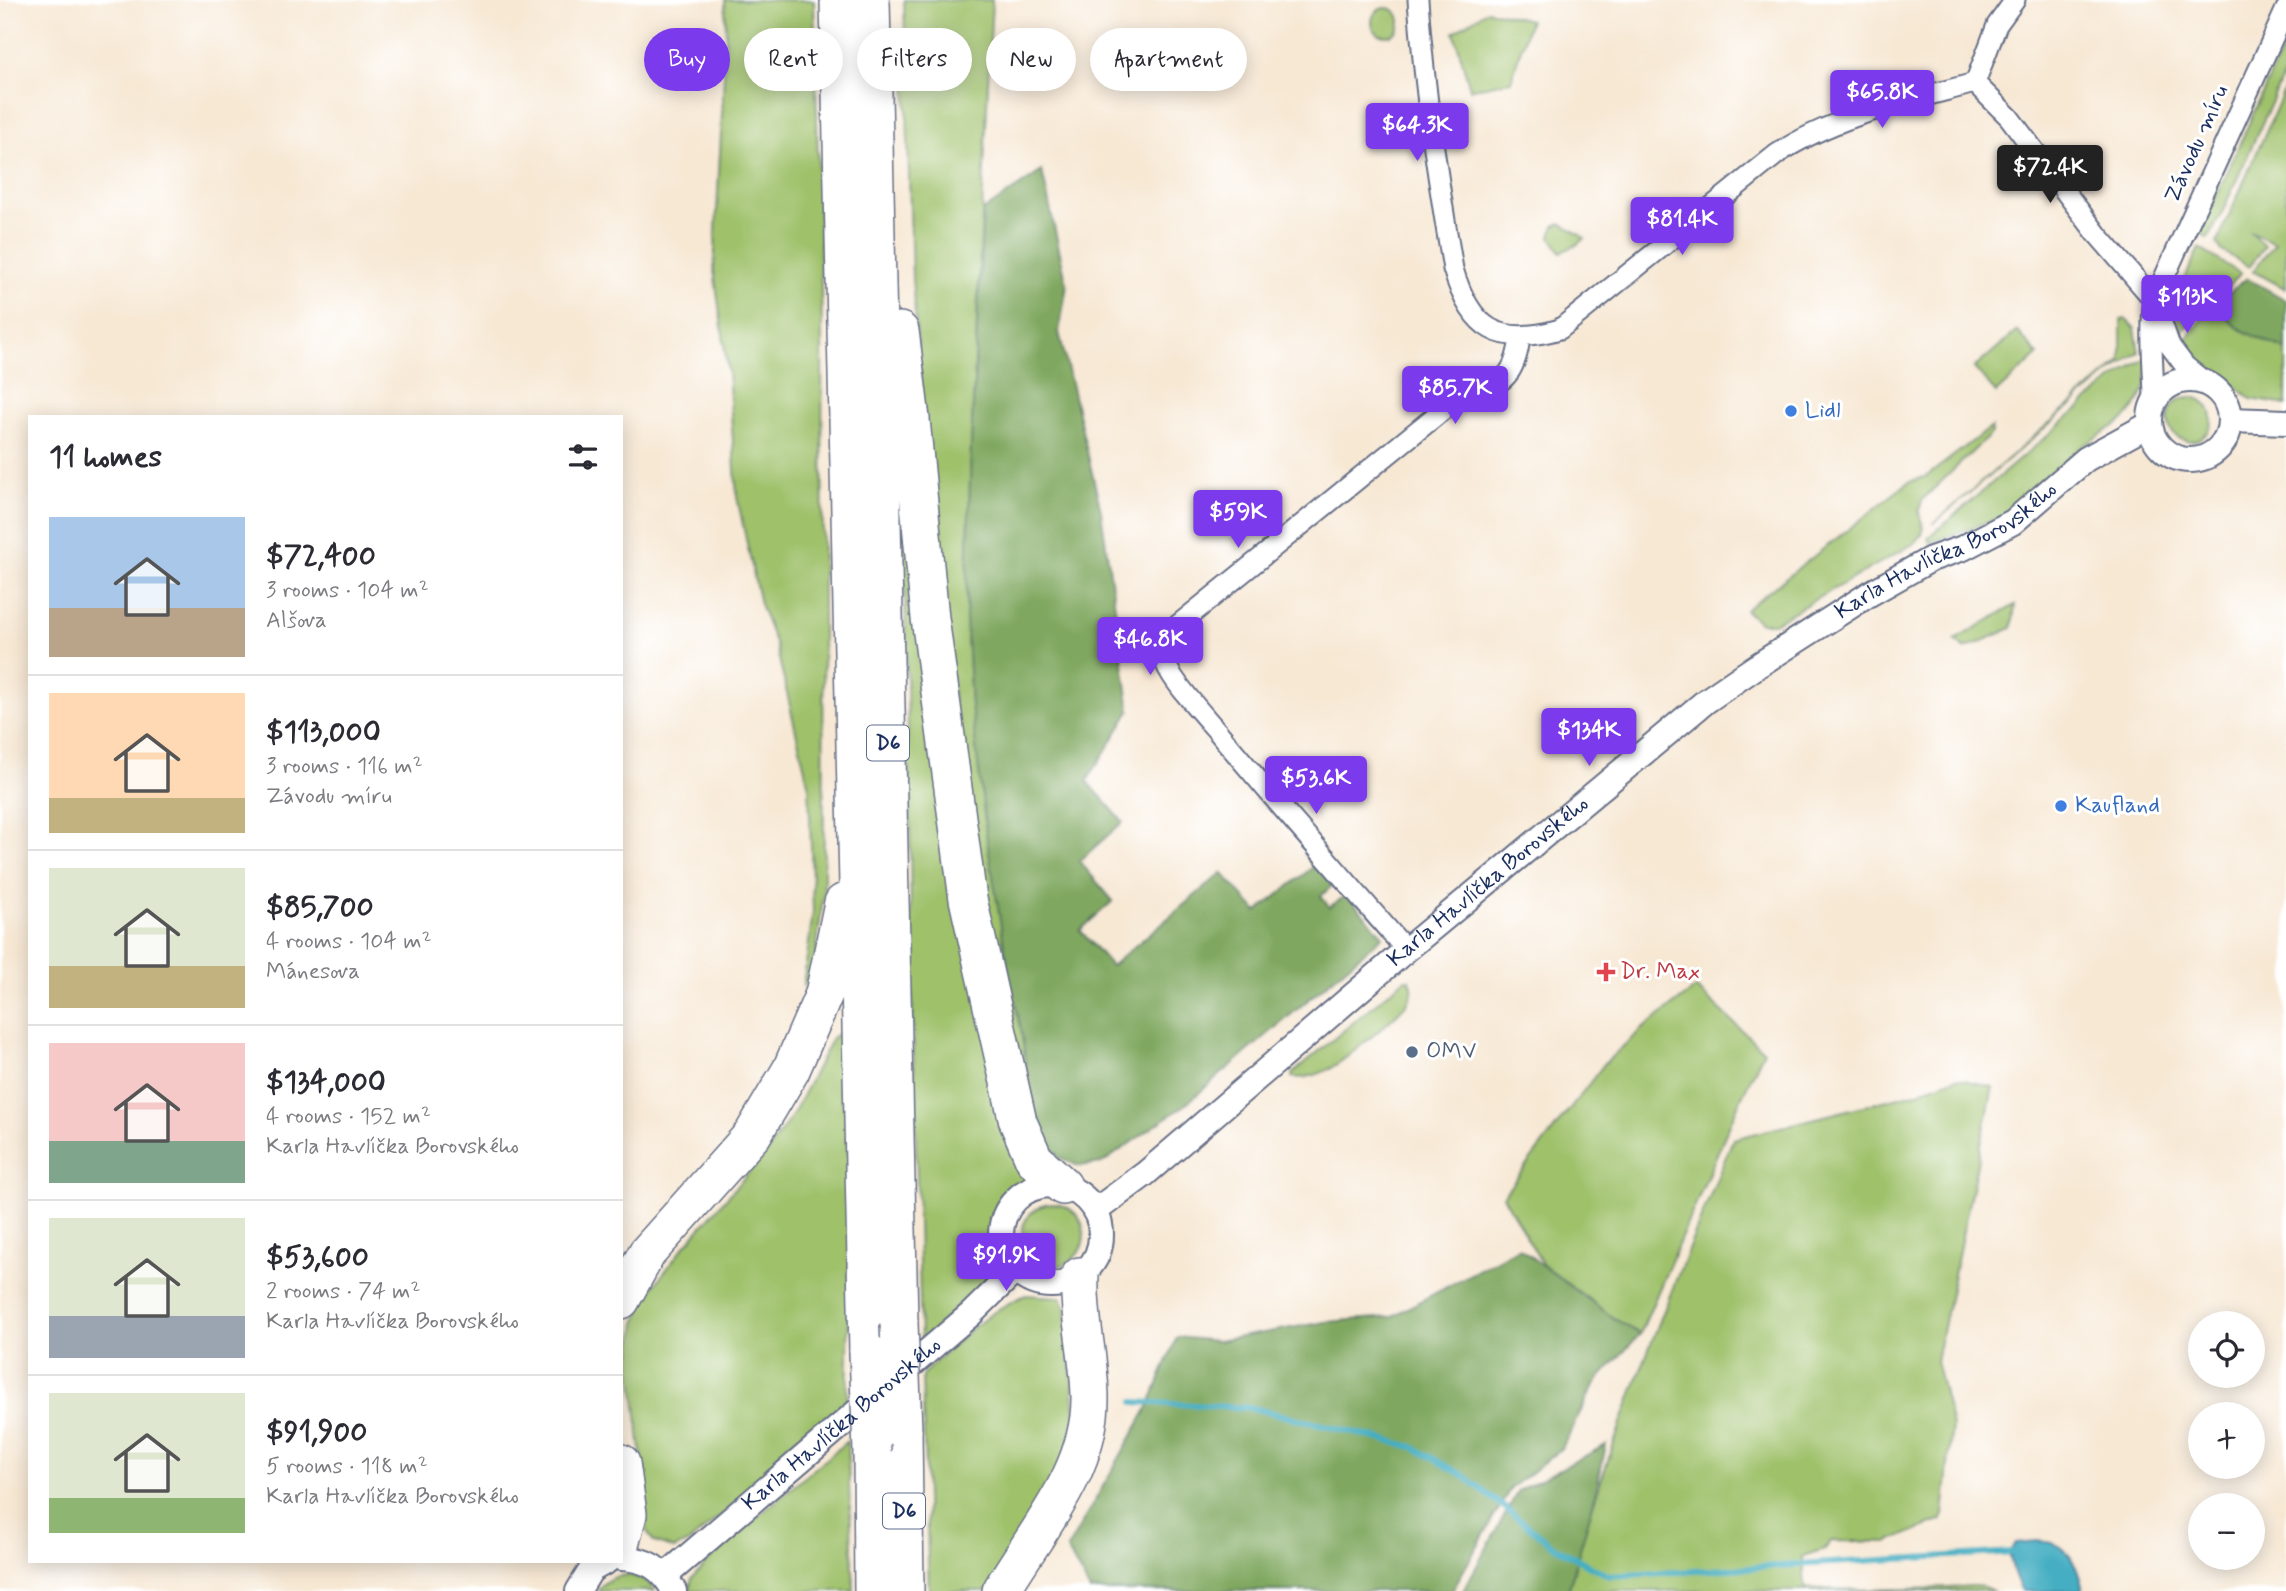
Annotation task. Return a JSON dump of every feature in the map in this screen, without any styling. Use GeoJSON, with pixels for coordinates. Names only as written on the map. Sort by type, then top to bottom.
{"type":"FeatureCollection","features":[{"type":"Feature","properties":{"kind":"highway","name":"D6"},"geometry":{"type":"LineString","coordinates":[[839,0],[873,1591]]}},
{"type":"Feature","properties":{"kind":"highway","name":"D6"},"geometry":{"type":"LineString","coordinates":[[871,0],[905,1591]]}},
{"type":"Feature","properties":{"kind":"highway"},"geometry":{"type":"LineString","coordinates":[[876,162],[910,406],[930,618],[968,899],[1018,1122],[1034,1158],[1063,1186]]}},
{"type":"Feature","properties":{"kind":"highway"},"geometry":{"type":"LineString","coordinates":[[623,1296],[647,1253],[753,1134],[792,1070],[824,994],[856,836]]}},
{"type":"Feature","properties":{"kind":"highway"},"geometry":{"type":"LineString","coordinates":[[1001,1591],[1072,1476],[1085,1440],[1090,1398],[1079,1299],[1080,1276]]}},
{"type":"Feature","properties":{"kind":"highway"},"geometry":{"type":"LineString","coordinates":[[623,1478],[628,1514],[623,1533]]}},
{"type":"Feature","properties":{"kind":"street"},"geometry":{"type":"LineString","coordinates":[[1418,0],[1422,51],[1450,252],[1460,292],[1472,313],[1488,328],[1521,337],[1560,329],[1777,154],[1798,141],[1876,110],[1975,83]]}},
{"type":"Feature","properties":{"kind":"street"},"geometry":{"type":"LineString","coordinates":[[1975,83],[1997,25],[2015,0]]}},
{"type":"Feature","properties":{"kind":"street","name":"Závodu míru"},"geometry":{"type":"LineString","coordinates":[[2152,413],[2154,351],[2150,326],[2154,300],[2286,9]]}},
{"type":"Feature","properties":{"kind":"street"},"geometry":{"type":"LineString","coordinates":[[1975,83],[2009,117],[2097,234],[2154,300],[2170,346],[2185,366],[2224,397],[2230,420],[2228,433],[2221,445],[2211,454],[2199,459],[2185,460],[2172,456],[2161,448],[2154,437],[2152,413],[2160,392],[2181,380],[2205,382]]}},
{"type":"Feature","properties":{"kind":"street"},"geometry":{"type":"LineString","coordinates":[[1406,950],[1237,756],[1171,673],[1166,663],[1165,651],[1178,625],[1338,494],[1465,392],[1486,390],[1509,373],[1518,359],[1521,337]]}},
{"type":"Feature","properties":{"kind":"street","name":"Karla Havlíčka Borovského"},"geometry":{"type":"LineString","coordinates":[[1095,1211],[1145,1174],[1406,950],[1706,701],[1871,593],[1931,559],[1963,548],[2013,522],[2086,459],[2152,413]]}},
{"type":"Feature","properties":{"kind":"street"},"geometry":{"type":"LineString","coordinates":[[2230,420],[2286,422]]}},
{"type":"Feature","properties":{"kind":"street"},"geometry":{"type":"LineString","coordinates":[[1063,1186],[1082,1195],[1095,1211],[1101,1229],[1100,1247],[1092,1264],[1080,1276],[1058,1285],[1035,1283],[1015,1270],[1002,1248],[1000,1235],[1007,1210],[1025,1192],[1037,1187],[1063,1186]]}},
{"type":"Feature","properties":{"kind":"street","name":"Karla Havlíčka Borovského"},"geometry":{"type":"LineString","coordinates":[[669,1583],[971,1314],[1015,1270]]}},
{"type":"Feature","properties":{"kind":"street"},"geometry":{"type":"LineString","coordinates":[[623,1558],[637,1559],[653,1565],[669,1583]]}},
{"type":"Feature","properties":{"kind":"street"},"geometry":{"type":"LineString","coordinates":[[578,1591],[591,1570],[603,1563]]}},
{"type":"Feature","properties":{"kind":"green space"},"geometry":{"type":"Polygon","coordinates":[[[725,0],[814,0],[815,28],[744,28],[744,91],[816,91],[822,327],[824,891],[813,973],[803,987],[813,912],[809,787],[776,646],[760,604],[737,497],[728,371],[714,270],[723,91],[730,91],[730,28],[726,28],[725,0]]]}},
{"type":"Feature","properties":{"kind":"green space"},"geometry":{"type":"Polygon","coordinates":[[[904,0],[992,0],[991,28],[986,28],[988,91],[971,445],[966,618],[971,705],[1046,1140],[1039,1140],[970,845],[929,477],[912,279],[907,91],[972,91],[972,28],[905,28],[904,0]]]}},
{"type":"Feature","properties":{"kind":"green space"},"geometry":{"type":"Polygon","coordinates":[[[1386,8],[1396,12],[1400,22],[1396,32],[1386,36],[1376,32],[1372,22],[1376,12],[1386,8]]]}},
{"type":"Feature","properties":{"kind":"green space"},"geometry":{"type":"Polygon","coordinates":[[[1488,10],[1530,20],[1511,81],[1470,89],[1454,32],[1488,10]]]}},
{"type":"Feature","properties":{"kind":"green space"},"geometry":{"type":"Polygon","coordinates":[[[2286,41],[2286,70],[2208,239],[2200,232],[2286,41]]]}},
{"type":"Feature","properties":{"kind":"green space"},"geometry":{"type":"Polygon","coordinates":[[[2286,86],[2286,289],[2253,271],[2275,243],[2250,232],[2265,246],[2249,267],[2222,251],[2217,243],[2286,86]]]}},
{"type":"Feature","properties":{"kind":"green space"},"geometry":{"type":"Polygon","coordinates":[[[1042,171],[1067,285],[1059,332],[1101,511],[1130,711],[1087,781],[1123,822],[1079,861],[1113,901],[1080,930],[1111,966],[1222,873],[1257,912],[1313,867],[1304,854],[1310,852],[1336,882],[1321,896],[1329,907],[1347,895],[1383,936],[1186,1104],[1102,1163],[1079,1166],[1060,1158],[1046,1140],[1030,1096],[1021,1029],[1008,969],[987,840],[971,705],[966,618],[971,445],[983,211],[1042,171]]]}},
{"type":"Feature","properties":{"kind":"green space"},"geometry":{"type":"Polygon","coordinates":[[[1561,223],[1585,238],[1561,252],[1551,237],[1554,226],[1561,223]]]}},
{"type":"Feature","properties":{"kind":"green space"},"geometry":{"type":"Polygon","coordinates":[[[2199,248],[2241,274],[2182,331],[2179,299],[2199,248]]]}},
{"type":"Feature","properties":{"kind":"green space"},"geometry":{"type":"Polygon","coordinates":[[[2247,278],[2286,300],[2286,350],[2243,331],[2225,315],[2224,297],[2247,278]]]}},
{"type":"Feature","properties":{"kind":"green space"},"geometry":{"type":"Polygon","coordinates":[[[2224,297],[2224,312],[2243,330],[2286,350],[2286,405],[2251,399],[2227,379],[2193,360],[2181,349],[2195,328],[2224,297]]]}},
{"type":"Feature","properties":{"kind":"green space"},"geometry":{"type":"Polygon","coordinates":[[[2125,319],[2135,328],[2139,352],[2110,372],[1933,524],[2121,361],[2121,320],[2125,319]]]}},
{"type":"Feature","properties":{"kind":"green space"},"geometry":{"type":"Polygon","coordinates":[[[2017,331],[2038,355],[1996,393],[1974,368],[2017,331]]]}},
{"type":"Feature","properties":{"kind":"green space"},"geometry":{"type":"Polygon","coordinates":[[[2148,357],[2146,386],[2139,402],[2125,419],[2083,446],[2001,517],[1930,543],[1928,538],[2112,380],[2148,357]]]}},
{"type":"Feature","properties":{"kind":"green space"},"geometry":{"type":"Polygon","coordinates":[[[2190,397],[2206,403],[2212,419],[2206,435],[2190,441],[2174,435],[2168,419],[2174,403],[2190,397]]]}},
{"type":"Feature","properties":{"kind":"green space"},"geometry":{"type":"Polygon","coordinates":[[[1991,427],[1992,433],[1922,500],[1919,511],[1923,530],[1915,543],[1774,623],[1761,623],[1745,610],[1909,482],[1927,476],[1991,427]]]}},
{"type":"Feature","properties":{"kind":"green space"},"geometry":{"type":"Polygon","coordinates":[[[903,512],[972,948],[1009,1149],[1026,1181],[1009,1194],[999,1210],[996,1218],[993,1269],[980,1292],[921,1343],[911,945],[903,512]]]}},
{"type":"Feature","properties":{"kind":"green space"},"geometry":{"type":"Polygon","coordinates":[[[2015,605],[2012,628],[1965,649],[1955,640],[2015,605]]]}},
{"type":"Feature","properties":{"kind":"green space"},"geometry":{"type":"Polygon","coordinates":[[[1405,979],[1409,979],[1412,987],[1409,1000],[1374,1034],[1330,1069],[1308,1077],[1292,1077],[1293,1073],[1405,979]]]}},
{"type":"Feature","properties":{"kind":"green space"},"geometry":{"type":"Polygon","coordinates":[[[1696,988],[1764,1051],[1737,1107],[1640,1334],[1615,1319],[1543,1265],[1503,1196],[1605,1063],[1642,1029],[1696,988]]]}},
{"type":"Feature","properties":{"kind":"green space"},"geometry":{"type":"Polygon","coordinates":[[[842,1031],[846,1036],[850,1236],[847,1408],[804,1433],[782,1451],[751,1490],[691,1541],[674,1549],[654,1542],[646,1530],[645,1488],[631,1361],[636,1323],[650,1291],[682,1249],[769,1149],[793,1114],[832,1038],[842,1031]]]}},
{"type":"Feature","properties":{"kind":"green space"},"geometry":{"type":"Polygon","coordinates":[[[1956,1078],[1993,1087],[1936,1361],[1952,1426],[1943,1515],[1940,1521],[1887,1542],[1831,1541],[1825,1549],[1803,1556],[1805,1588],[1875,1590],[1976,1586],[1993,1591],[1568,1591],[1610,1453],[1733,1139],[1915,1093],[1956,1078]]]}},
{"type":"Feature","properties":{"kind":"green space"},"geometry":{"type":"Polygon","coordinates":[[[1047,1204],[1059,1204],[1075,1213],[1082,1223],[1082,1247],[1075,1257],[1059,1266],[1047,1266],[1036,1261],[1027,1252],[1022,1241],[1022,1229],[1027,1218],[1036,1209],[1047,1204]]]}},
{"type":"Feature","properties":{"kind":"green space"},"geometry":{"type":"Polygon","coordinates":[[[1519,1248],[1615,1319],[1640,1334],[1595,1383],[1562,1448],[1510,1489],[1452,1591],[1090,1591],[1067,1549],[1149,1406],[1177,1337],[1218,1341],[1325,1322],[1391,1317],[1519,1248]]]}},
{"type":"Feature","properties":{"kind":"green space"},"geometry":{"type":"Polygon","coordinates":[[[1026,1295],[1060,1297],[1066,1307],[1077,1435],[993,1591],[929,1591],[922,1375],[984,1319],[1026,1295]]]}},
{"type":"Feature","properties":{"kind":"green space"},"geometry":{"type":"Polygon","coordinates":[[[847,1441],[854,1591],[689,1591],[692,1578],[722,1547],[847,1441]]]}},
{"type":"Feature","properties":{"kind":"green space"},"geometry":{"type":"Polygon","coordinates":[[[1606,1445],[1594,1500],[1568,1591],[1463,1591],[1518,1491],[1606,1445]]]}},
{"type":"Feature","properties":{"kind":"green space"},"geometry":{"type":"Polygon","coordinates":[[[628,1575],[643,1580],[655,1591],[597,1591],[610,1579],[628,1575]]]}},
{"type":"Feature","properties":{"kind":"water"},"geometry":{"type":"Polygon","coordinates":[[[2038,1541],[2055,1544],[2071,1557],[2083,1591],[2022,1591],[2014,1574],[2009,1552],[2016,1543],[2038,1541]]]}},
{"type":"Feature","properties":{"kind":"waterway"},"geometry":{"type":"LineString","coordinates":[[1134,1402],[1252,1408],[1413,1447],[1464,1476],[1555,1547],[1609,1576],[2015,1552]]}},
{"type":"Feature","properties":{"kind":"place","name":"Lidl"},"geometry":{"type":"Point","coordinates":[1791,411]}},
{"type":"Feature","properties":{"kind":"place","name":"Kaufland"},"geometry":{"type":"Point","coordinates":[2061,806]}},
{"type":"Feature","properties":{"kind":"place","name":"Dr. Max"},"geometry":{"type":"Point","coordinates":[1606,972]}},
{"type":"Feature","properties":{"kind":"place","name":"OMV"},"geometry":{"type":"Point","coordinates":[1412,1052]}}]}
